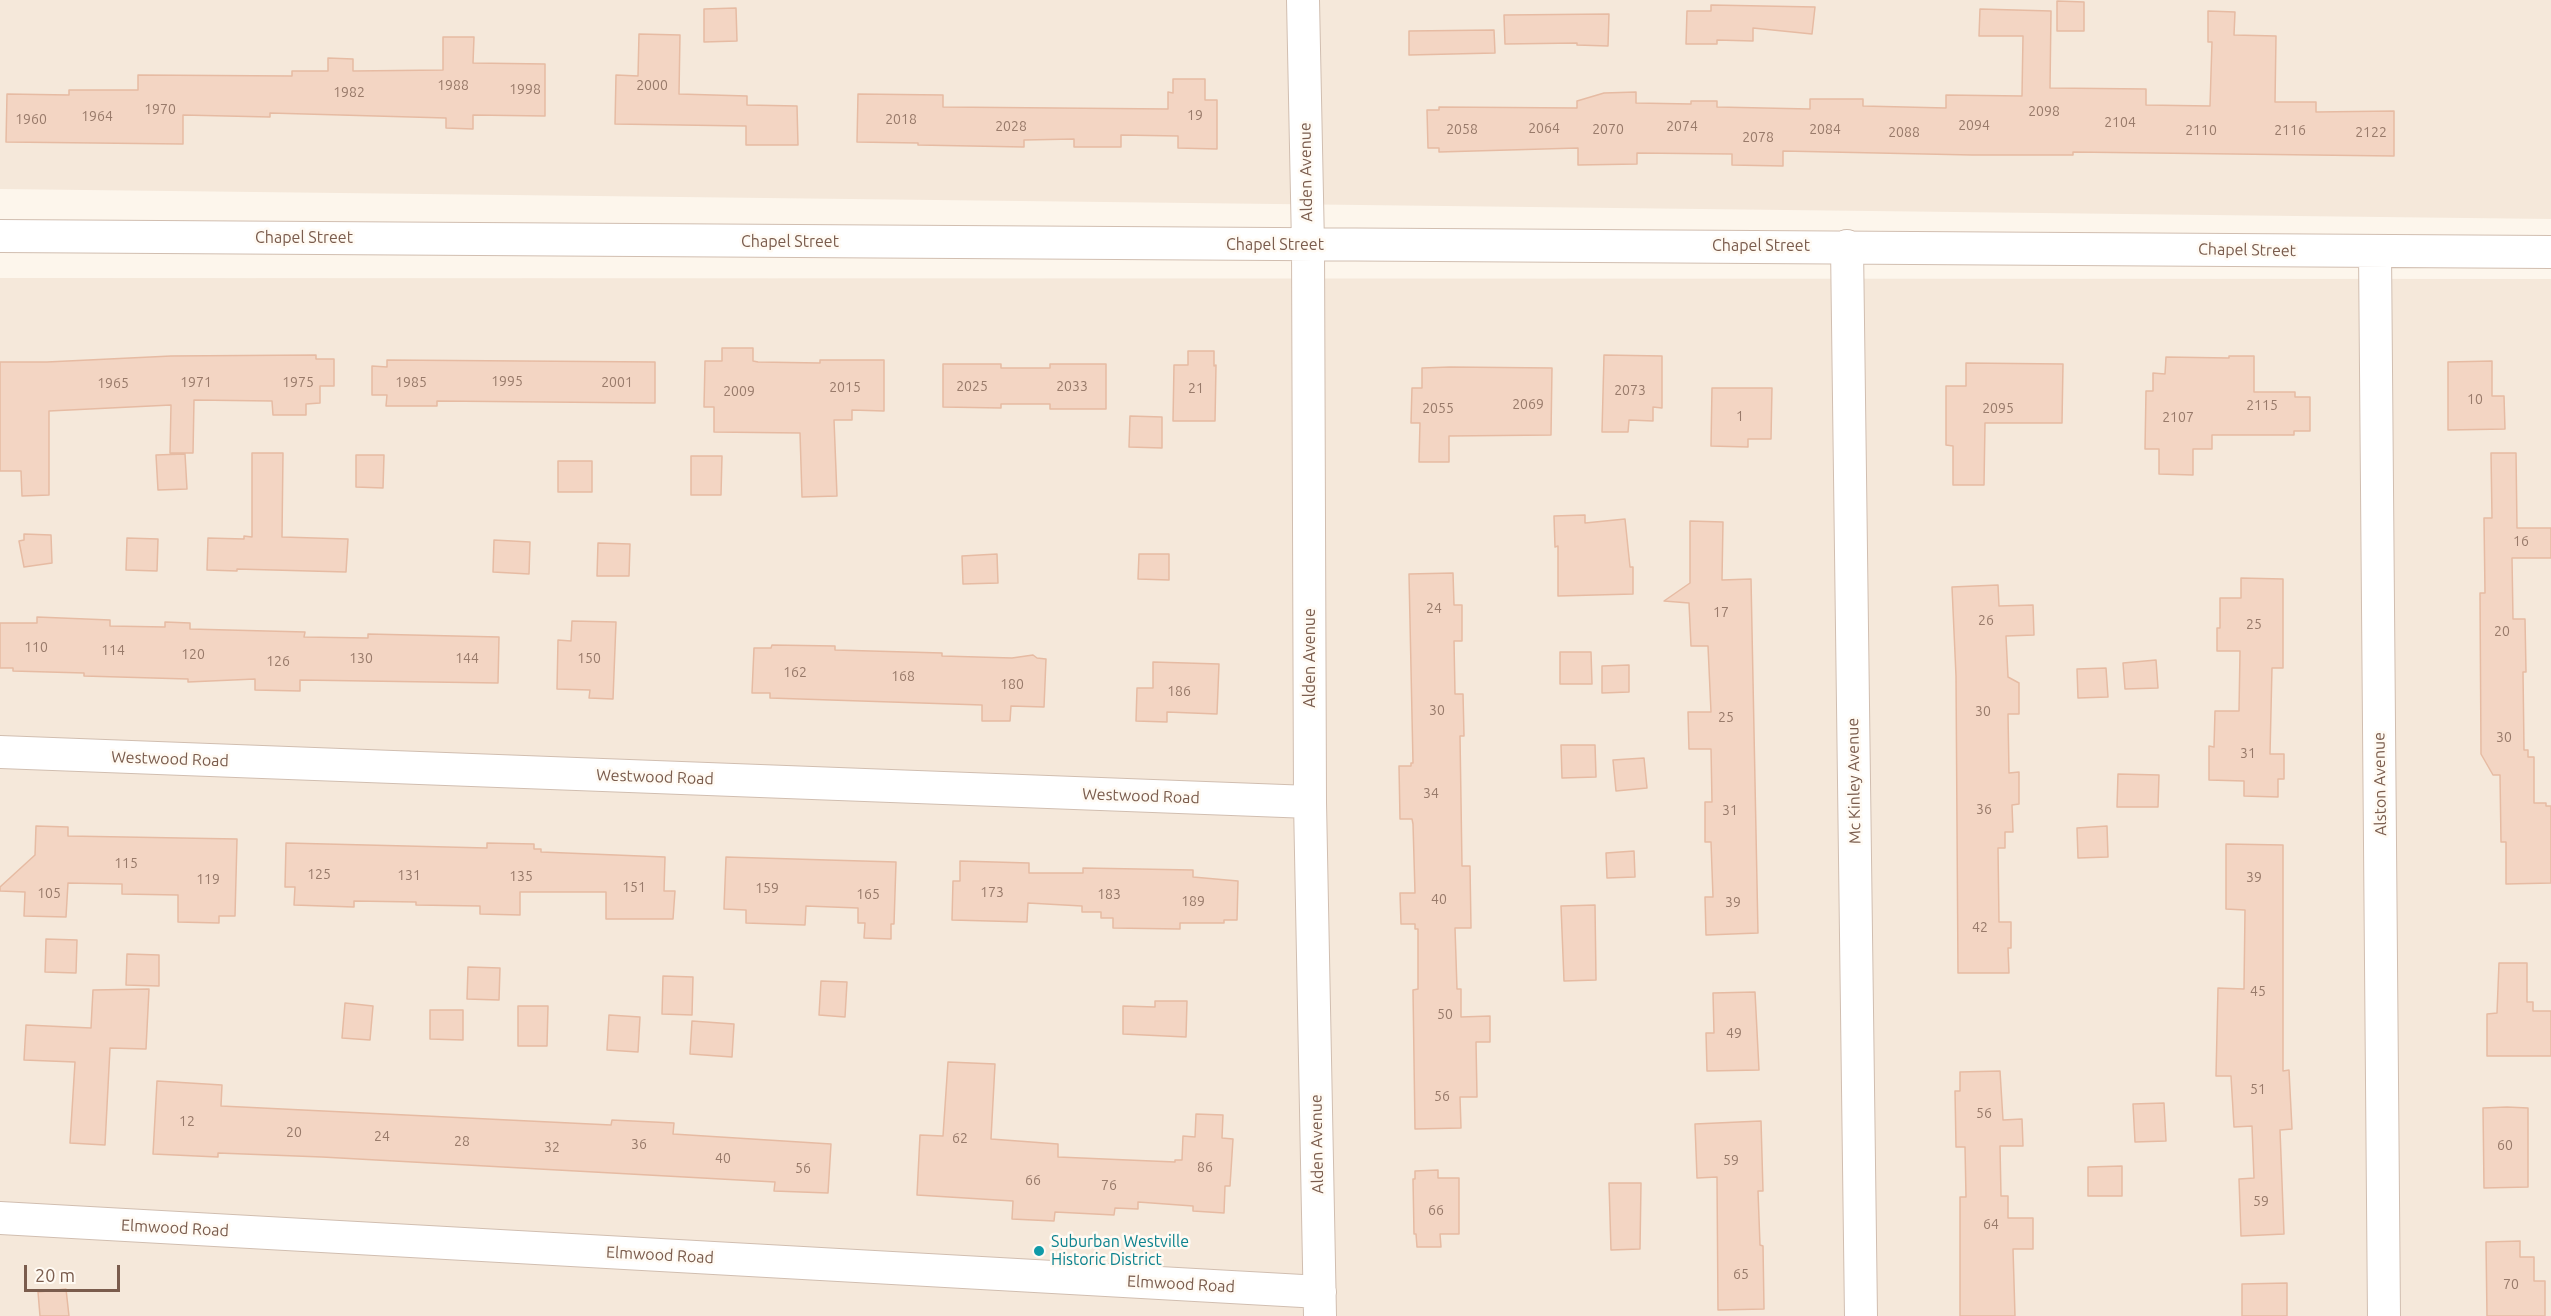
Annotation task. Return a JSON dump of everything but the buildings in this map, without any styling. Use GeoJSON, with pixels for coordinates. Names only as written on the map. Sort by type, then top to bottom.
{"type":"FeatureCollection","features":[{"type":"Feature","properties":{"kind":"street","name":"Alden Avenue"},"geometry":{"type":"LineString","coordinates":[[1303,0],[1308,245],[1310,802],[1320,1304]]}},
{"type":"Feature","properties":{"kind":"street","name":"Chapel Street"},"geometry":{"type":"LineString","coordinates":[[0,236],[2551,252]]}},
{"type":"Feature","properties":{"kind":"street","name":"Mc Kinley Avenue"},"geometry":{"type":"LineString","coordinates":[[1847,246],[1861,1316]]}},
{"type":"Feature","properties":{"kind":"street","name":"Alston Avenue"},"geometry":{"type":"LineString","coordinates":[[2375,251],[2384,1316]]}},
{"type":"Feature","properties":{"kind":"street","name":"Westwood Road"},"geometry":{"type":"LineString","coordinates":[[0,752],[1310,802]]}},
{"type":"Feature","properties":{"kind":"street","name":"Elmwood Road"},"geometry":{"type":"LineString","coordinates":[[0,1218],[1320,1304]]}},
{"type":"Feature","properties":{"kind":"shaded area"},"geometry":{"type":"Polygon","coordinates":[[[0,0],[2551,0],[2551,219],[0,189],[0,0]]]}},
{"type":"Feature","properties":{"kind":"shaded area"},"geometry":{"type":"Polygon","coordinates":[[[0,278],[2551,279],[2551,1316],[0,1316],[0,278]]]}},
{"type":"Feature","properties":{"kind":"place","name":"Suburban Westville Historic District"},"geometry":{"type":"Point","coordinates":[1039,1251]}}]}
